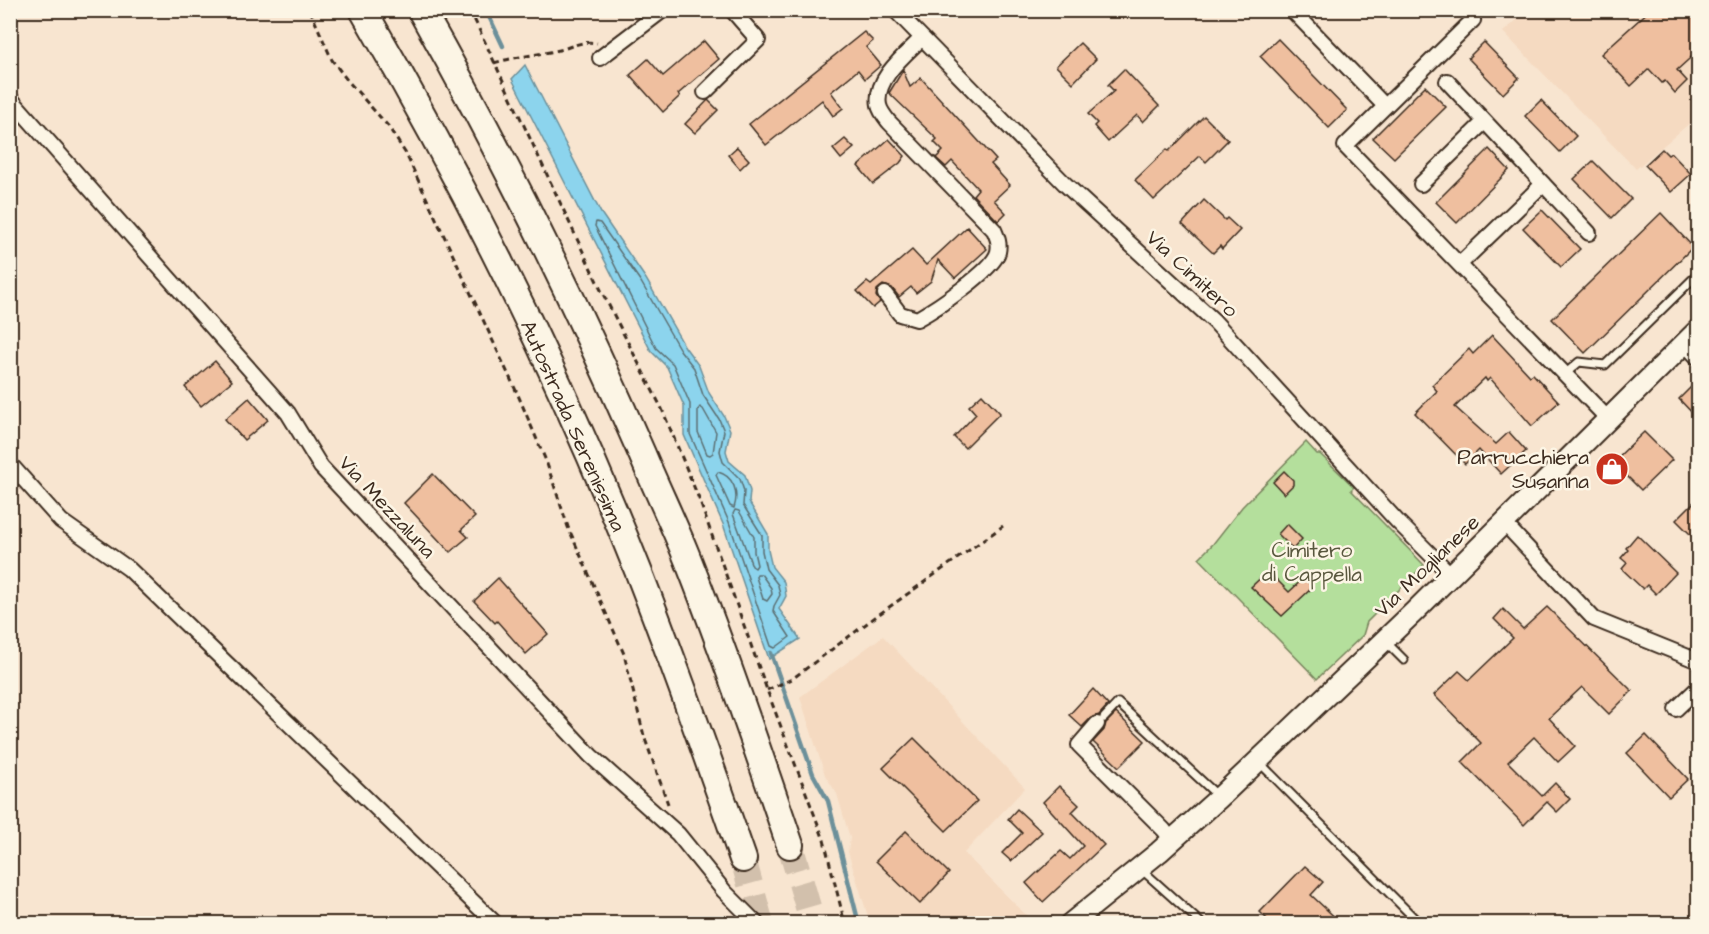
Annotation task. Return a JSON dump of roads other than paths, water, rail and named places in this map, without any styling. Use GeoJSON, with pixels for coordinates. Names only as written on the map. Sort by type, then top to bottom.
{"type":"FeatureCollection","features":[{"type":"Feature","properties":{"kind":"highway","name":"Autostrada Serenissima"},"geometry":{"type":"LineString","coordinates":[[363,10],[501,266],[572,417],[639,573],[743,859]]}},
{"type":"Feature","properties":{"kind":"highway"},"geometry":{"type":"LineString","coordinates":[[421,10],[473,103],[548,248],[618,400],[687,559],[753,735],[790,845]]}},
{"type":"Feature","properties":{"kind":"main road","name":"Via Moglianese"},"geometry":{"type":"LineString","coordinates":[[1070,924],[1172,841],[1219,798],[1385,641],[1609,420],[1694,344]]}},
{"type":"Feature","properties":{"kind":"street"},"geometry":{"type":"LineString","coordinates":[[600,58],[663,10]]}},
{"type":"Feature","properties":{"kind":"street"},"geometry":{"type":"LineString","coordinates":[[705,92],[758,40],[732,10]]}},
{"type":"Feature","properties":{"kind":"street","name":"Via Cimitero"},"geometry":{"type":"LineString","coordinates":[[895,10],[1066,185],[1214,321],[1397,521],[1452,576]]}},
{"type":"Feature","properties":{"kind":"street"},"geometry":{"type":"LineString","coordinates":[[1292,10],[1385,106]]}},
{"type":"Feature","properties":{"kind":"street"},"geometry":{"type":"LineString","coordinates":[[1470,15],[1345,146],[1609,420]]}},
{"type":"Feature","properties":{"kind":"street"},"geometry":{"type":"LineString","coordinates":[[885,294],[900,314],[917,319],[988,269],[998,254],[999,244],[994,230],[889,122],[879,106],[879,98],[891,68],[922,38]]}},
{"type":"Feature","properties":{"kind":"street"},"geometry":{"type":"LineString","coordinates":[[1447,81],[1589,233]]}},
{"type":"Feature","properties":{"kind":"street","name":"Via Mezzaluna"},"geometry":{"type":"LineString","coordinates":[[10,98],[288,412],[316,460],[342,490],[591,756],[678,834],[724,891],[757,924]]}},
{"type":"Feature","properties":{"kind":"street"},"geometry":{"type":"LineString","coordinates":[[1421,184],[1484,122]]}},
{"type":"Feature","properties":{"kind":"street"},"geometry":{"type":"LineString","coordinates":[[1460,264],[1543,184]]}},
{"type":"Feature","properties":{"kind":"street"},"geometry":{"type":"LineString","coordinates":[[10,464],[61,521],[129,569],[496,924]]}},
{"type":"Feature","properties":{"kind":"street"},"geometry":{"type":"LineString","coordinates":[[1504,523],[1594,620],[1698,661]]}},
{"type":"Feature","properties":{"kind":"street"},"geometry":{"type":"LineString","coordinates":[[1676,709],[1698,688]]}},
{"type":"Feature","properties":{"kind":"street"},"geometry":{"type":"LineString","coordinates":[[1100,721],[1079,745],[1164,830],[1172,841]]}},
{"type":"Feature","properties":{"kind":"lane"},"geometry":{"type":"LineString","coordinates":[[1565,374],[1579,362],[1605,365],[1698,274]]}},
{"type":"Feature","properties":{"kind":"lane"},"geometry":{"type":"LineString","coordinates":[[1385,641],[1404,660]]}},
{"type":"Feature","properties":{"kind":"lane"},"geometry":{"type":"LineString","coordinates":[[1100,721],[1118,703],[1219,798]]}},
{"type":"Feature","properties":{"kind":"lane"},"geometry":{"type":"LineString","coordinates":[[1258,760],[1420,924]]}},
{"type":"Feature","properties":{"kind":"lane"},"geometry":{"type":"LineString","coordinates":[[1140,868],[1202,924]]}},
{"type":"Feature","properties":{"kind":"water"},"geometry":{"type":"Polygon","coordinates":[[[525,65],[601,213],[646,279],[685,347],[699,366],[709,393],[730,430],[726,451],[729,461],[745,475],[750,491],[749,502],[768,534],[768,550],[772,567],[784,582],[786,596],[779,609],[800,639],[769,659],[723,524],[684,435],[684,406],[667,367],[651,351],[512,79],[525,65]]]}},
{"type":"Feature","properties":{"kind":"waterway"},"geometry":{"type":"LineString","coordinates":[[486,10],[503,46]]}},
{"type":"Feature","properties":{"kind":"waterway"},"geometry":{"type":"LineString","coordinates":[[771,653],[813,774],[828,801],[859,924]]}},
{"type":"Feature","properties":{"kind":"tunnel"},"geometry":{"type":"LineString","coordinates":[[790,845],[813,924]]}},
{"type":"Feature","properties":{"kind":"tunnel"},"geometry":{"type":"LineString","coordinates":[[743,859],[761,924]]}},
{"type":"Feature","properties":{"kind":"place","name":"Parrucchiera Susanna"},"geometry":{"type":"Point","coordinates":[1612,469]}},
{"type":"Feature","properties":{"kind":"park label","name":"Cimitero di Cappella"},"geometry":{"type":"Point","coordinates":[1312,562]}}]}
